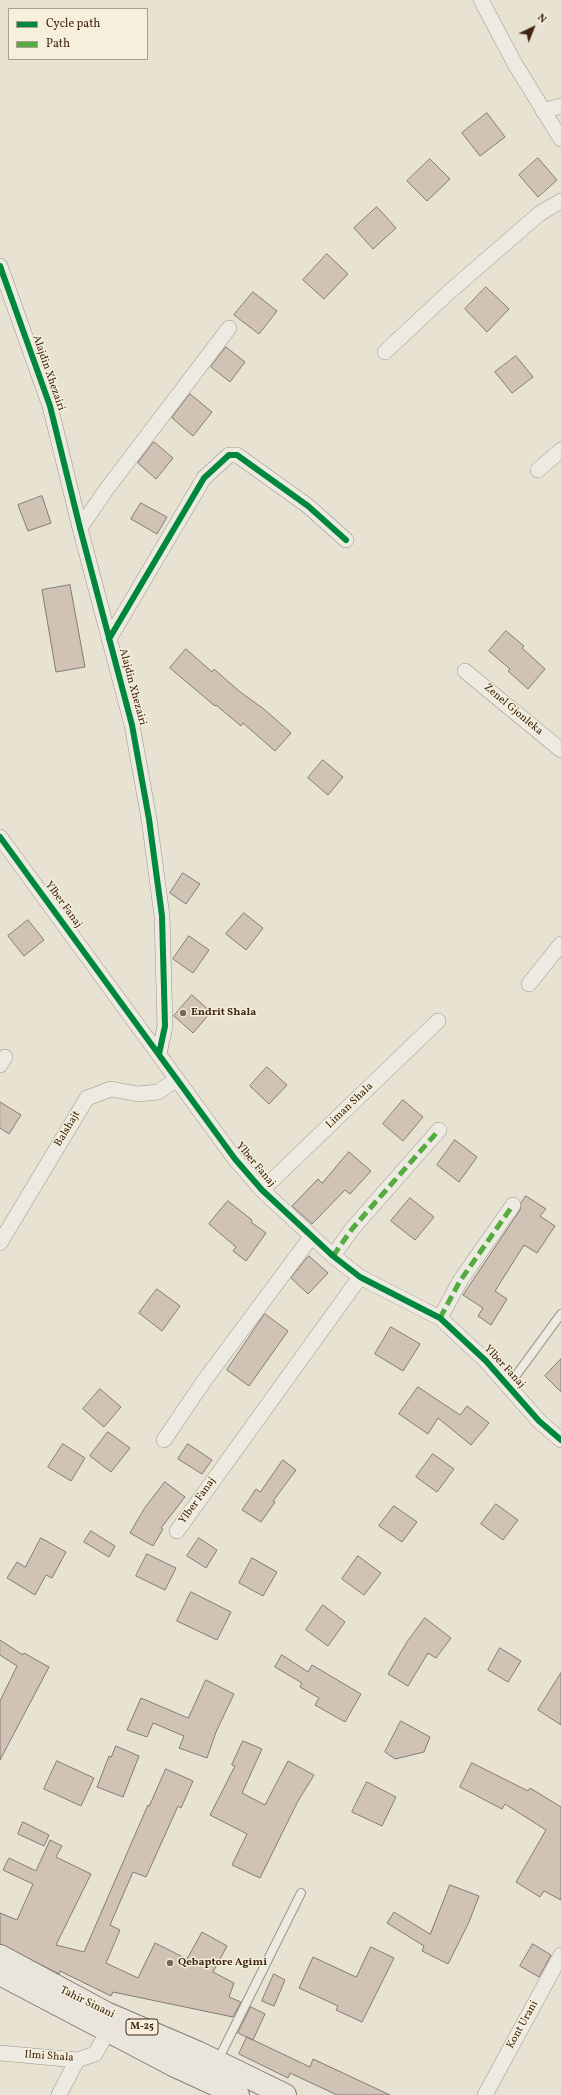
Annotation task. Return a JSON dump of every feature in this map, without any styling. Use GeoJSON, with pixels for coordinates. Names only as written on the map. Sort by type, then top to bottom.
{"type":"FeatureCollection","features":[{"type":"Feature","properties":{"kind":"main road","name":"Tahir Sinani"},"geometry":{"type":"LineString","coordinates":[[0,1956],[101,2011],[138,2025],[285,2095]]}},
{"type":"Feature","properties":{"kind":"main road","name":"Tahir Sinani"},"geometry":{"type":"LineString","coordinates":[[0,1974],[173,2065],[238,2095]]}},
{"type":"Feature","properties":{"kind":"street"},"geometry":{"type":"LineString","coordinates":[[481,0],[543,111],[561,140]]}},
{"type":"Feature","properties":{"kind":"street"},"geometry":{"type":"LineString","coordinates":[[543,111],[561,106]]}},
{"type":"Feature","properties":{"kind":"street"},"geometry":{"type":"LineString","coordinates":[[385,352],[448,293],[539,214],[561,201]]}},
{"type":"Feature","properties":{"kind":"street","name":"Alajdin Xhezairi"},"geometry":{"type":"LineString","coordinates":[[0,266],[50,406],[133,732],[149,819],[161,909],[165,1026],[159,1054]]}},
{"type":"Feature","properties":{"kind":"street"},"geometry":{"type":"LineString","coordinates":[[80,528],[106,490],[229,328]]}},
{"type":"Feature","properties":{"kind":"street"},"geometry":{"type":"LineString","coordinates":[[538,470],[561,450]]}},
{"type":"Feature","properties":{"kind":"street"},"geometry":{"type":"LineString","coordinates":[[109,639],[204,478],[229,455],[237,455],[308,506],[346,540]]}},
{"type":"Feature","properties":{"kind":"street","name":"Zenel Gjonleka"},"geometry":{"type":"LineString","coordinates":[[465,671],[561,750]]}},
{"type":"Feature","properties":{"kind":"street","name":"Ylber Fanaj"},"geometry":{"type":"LineString","coordinates":[[0,837],[235,1159],[262,1190],[311,1238],[360,1277],[440,1318],[486,1361],[509,1385],[539,1421],[561,1440]]}},
{"type":"Feature","properties":{"kind":"street"},"geometry":{"type":"LineString","coordinates":[[529,984],[561,944]]}},
{"type":"Feature","properties":{"kind":"street","name":"Liman Shala"},"geometry":{"type":"LineString","coordinates":[[262,1190],[438,1021]]}},
{"type":"Feature","properties":{"kind":"street","name":"Balshajt"},"geometry":{"type":"LineString","coordinates":[[0,1243],[87,1098],[111,1090],[138,1094],[158,1092],[177,1079]]}},
{"type":"Feature","properties":{"kind":"street"},"geometry":{"type":"LineString","coordinates":[[333,1256],[352,1229],[439,1130]]}},
{"type":"Feature","properties":{"kind":"street"},"geometry":{"type":"LineString","coordinates":[[440,1318],[460,1281],[513,1205]]}},
{"type":"Feature","properties":{"kind":"street"},"geometry":{"type":"LineString","coordinates":[[164,1440],[204,1381],[311,1238]]}},
{"type":"Feature","properties":{"kind":"street","name":"Ylber Fanaj"},"geometry":{"type":"LineString","coordinates":[[177,1531],[360,1277]]}},
{"type":"Feature","properties":{"kind":"street","name":"Kont Urani"},"geometry":{"type":"LineString","coordinates":[[485,2095],[561,1955]]}},
{"type":"Feature","properties":{"kind":"street","name":"Ilmi Shala"},"geometry":{"type":"LineString","coordinates":[[0,2053],[77,2060],[95,2054],[108,2031]]}},
{"type":"Feature","properties":{"kind":"street"},"geometry":{"type":"LineString","coordinates":[[59,2095],[77,2060]]}},
{"type":"Feature","properties":{"kind":"lane"},"geometry":{"type":"LineString","coordinates":[[509,1385],[561,1314]]}},
{"type":"Feature","properties":{"kind":"lane"},"geometry":{"type":"LineString","coordinates":[[217,2062],[301,1892]]}},
{"type":"Feature","properties":{"kind":"building"},"geometry":{"type":"Polygon","coordinates":[[[487,113],[505,137],[480,156],[462,133],[487,113]]]}},
{"type":"Feature","properties":{"kind":"building"},"geometry":{"type":"Polygon","coordinates":[[[538,158],[557,180],[538,197],[519,175],[538,158]]]}},
{"type":"Feature","properties":{"kind":"building"},"geometry":{"type":"Polygon","coordinates":[[[430,159],[450,179],[427,201],[407,181],[430,159]]]}},
{"type":"Feature","properties":{"kind":"building"},"geometry":{"type":"Polygon","coordinates":[[[377,207],[396,228],[373,249],[354,228],[377,207]]]}},
{"type":"Feature","properties":{"kind":"building"},"geometry":{"type":"Polygon","coordinates":[[[327,254],[348,274],[324,299],[303,280],[327,254]]]}},
{"type":"Feature","properties":{"kind":"building"},"geometry":{"type":"Polygon","coordinates":[[[486,287],[509,309],[487,332],[465,309],[486,287]]]}},
{"type":"Feature","properties":{"kind":"building"},"geometry":{"type":"Polygon","coordinates":[[[253,292],[277,311],[259,334],[234,315],[253,292]]]}},
{"type":"Feature","properties":{"kind":"building"},"geometry":{"type":"Polygon","coordinates":[[[226,347],[245,362],[230,382],[211,367],[226,347]]]}},
{"type":"Feature","properties":{"kind":"building"},"geometry":{"type":"Polygon","coordinates":[[[516,356],[533,377],[512,393],[495,372],[516,356]]]}},
{"type":"Feature","properties":{"kind":"building"},"geometry":{"type":"Polygon","coordinates":[[[190,394],[212,412],[193,436],[172,418],[190,394]]]}},
{"type":"Feature","properties":{"kind":"building"},"geometry":{"type":"Polygon","coordinates":[[[154,442],[173,458],[156,479],[138,463],[154,442]]]}},
{"type":"Feature","properties":{"kind":"building"},"geometry":{"type":"Polygon","coordinates":[[[42,496],[51,523],[28,531],[18,505],[42,496]]]}},
{"type":"Feature","properties":{"kind":"building"},"geometry":{"type":"Polygon","coordinates":[[[141,503],[167,517],[157,534],[131,519],[141,503]]]}},
{"type":"Feature","properties":{"kind":"building"},"geometry":{"type":"Polygon","coordinates":[[[70,585],[85,667],[56,672],[42,590],[70,585]]]}},
{"type":"Feature","properties":{"kind":"building"},"geometry":{"type":"Polygon","coordinates":[[[506,631],[524,646],[522,648],[545,669],[528,689],[508,671],[510,669],[489,651],[506,631]]]}},
{"type":"Feature","properties":{"kind":"building"},"geometry":{"type":"Polygon","coordinates":[[[186,649],[212,672],[214,669],[291,733],[275,751],[243,723],[241,726],[170,668],[186,649]]]}},
{"type":"Feature","properties":{"kind":"building"},"geometry":{"type":"Polygon","coordinates":[[[323,760],[343,777],[328,795],[308,778],[323,760]]]}},
{"type":"Feature","properties":{"kind":"building"},"geometry":{"type":"Polygon","coordinates":[[[183,873],[200,884],[186,904],[170,893],[183,873]]]}},
{"type":"Feature","properties":{"kind":"building"},"geometry":{"type":"Polygon","coordinates":[[[244,913],[263,928],[246,950],[226,934],[244,913]]]}},
{"type":"Feature","properties":{"kind":"building"},"geometry":{"type":"Polygon","coordinates":[[[28,920],[44,940],[24,956],[8,936],[28,920]]]}},
{"type":"Feature","properties":{"kind":"building"},"geometry":{"type":"Polygon","coordinates":[[[189,936],[209,950],[193,973],[173,959],[189,936]]]}},
{"type":"Feature","properties":{"kind":"building"},"geometry":{"type":"Polygon","coordinates":[[[192,995],[211,1012],[193,1033],[174,1016],[192,995]]]}},
{"type":"Feature","properties":{"kind":"building"},"geometry":{"type":"Polygon","coordinates":[[[267,1067],[287,1085],[269,1104],[250,1086],[267,1067]]]}},
{"type":"Feature","properties":{"kind":"building"},"geometry":{"type":"Polygon","coordinates":[[[403,1100],[423,1117],[403,1141],[383,1124],[403,1100]]]}},
{"type":"Feature","properties":{"kind":"building"},"geometry":{"type":"Polygon","coordinates":[[[0,1102],[21,1115],[9,1134],[0,1128],[0,1102]]]}},
{"type":"Feature","properties":{"kind":"building"},"geometry":{"type":"Polygon","coordinates":[[[455,1140],[477,1157],[459,1182],[437,1165],[455,1140]]]}},
{"type":"Feature","properties":{"kind":"building"},"geometry":{"type":"Polygon","coordinates":[[[349,1152],[371,1171],[350,1194],[345,1190],[312,1224],[292,1206],[318,1179],[322,1183],[349,1152]]]}},
{"type":"Feature","properties":{"kind":"building"},"geometry":{"type":"Polygon","coordinates":[[[526,1196],[546,1209],[540,1216],[555,1226],[537,1253],[524,1245],[495,1291],[507,1299],[491,1325],[478,1316],[483,1308],[463,1295],[520,1210],[521,1203],[526,1196]]]}},
{"type":"Feature","properties":{"kind":"building"},"geometry":{"type":"Polygon","coordinates":[[[410,1198],[434,1217],[415,1240],[391,1221],[410,1198]]]}},
{"type":"Feature","properties":{"kind":"building"},"geometry":{"type":"Polygon","coordinates":[[[228,1201],[252,1220],[251,1222],[266,1233],[246,1261],[233,1251],[236,1247],[209,1224],[228,1201]]]}},
{"type":"Feature","properties":{"kind":"building"},"geometry":{"type":"Polygon","coordinates":[[[309,1256],[328,1273],[308,1294],[291,1278],[309,1256]]]}},
{"type":"Feature","properties":{"kind":"building"},"geometry":{"type":"Polygon","coordinates":[[[157,1289],[180,1306],[162,1331],[139,1313],[157,1289]]]}},
{"type":"Feature","properties":{"kind":"building"},"geometry":{"type":"Polygon","coordinates":[[[265,1314],[288,1331],[249,1386],[227,1370],[265,1314]]]}},
{"type":"Feature","properties":{"kind":"building"},"geometry":{"type":"Polygon","coordinates":[[[391,1327],[420,1344],[403,1371],[375,1354],[391,1327]]]}},
{"type":"Feature","properties":{"kind":"building"},"geometry":{"type":"Polygon","coordinates":[[[561,1359],[561,1392],[545,1376],[561,1359]]]}},
{"type":"Feature","properties":{"kind":"building"},"geometry":{"type":"Polygon","coordinates":[[[418,1387],[460,1415],[467,1406],[489,1423],[471,1445],[438,1418],[428,1434],[399,1414],[418,1387]]]}},
{"type":"Feature","properties":{"kind":"building"},"geometry":{"type":"Polygon","coordinates":[[[100,1389],[121,1407],[104,1427],[83,1409],[100,1389]]]}},
{"type":"Feature","properties":{"kind":"building"},"geometry":{"type":"Polygon","coordinates":[[[108,1432],[130,1448],[111,1472],[90,1456],[108,1432]]]}},
{"type":"Feature","properties":{"kind":"building"},"geometry":{"type":"Polygon","coordinates":[[[63,1444],[85,1458],[71,1481],[48,1467],[63,1444]]]}},
{"type":"Feature","properties":{"kind":"building"},"geometry":{"type":"Polygon","coordinates":[[[188,1444],[212,1460],[202,1474],[178,1459],[188,1444]]]}},
{"type":"Feature","properties":{"kind":"building"},"geometry":{"type":"Polygon","coordinates":[[[433,1454],[454,1469],[437,1492],[416,1477],[433,1454]]]}},
{"type":"Feature","properties":{"kind":"building"},"geometry":{"type":"Polygon","coordinates":[[[283,1460],[296,1470],[273,1501],[275,1502],[261,1522],[242,1510],[256,1489],[260,1492],[283,1460]]]}},
{"type":"Feature","properties":{"kind":"building"},"geometry":{"type":"Polygon","coordinates":[[[165,1482],[185,1497],[161,1528],[163,1529],[153,1546],[130,1533],[144,1509],[165,1482]]]}},
{"type":"Feature","properties":{"kind":"building"},"geometry":{"type":"Polygon","coordinates":[[[496,1504],[518,1520],[503,1540],[481,1524],[496,1504]]]}},
{"type":"Feature","properties":{"kind":"building"},"geometry":{"type":"Polygon","coordinates":[[[394,1506],[417,1522],[402,1542],[379,1526],[394,1506]]]}},
{"type":"Feature","properties":{"kind":"building"},"geometry":{"type":"Polygon","coordinates":[[[91,1531],[115,1546],[109,1557],[84,1542],[91,1531]]]}},
{"type":"Feature","properties":{"kind":"building"},"geometry":{"type":"Polygon","coordinates":[[[41,1538],[66,1552],[52,1578],[46,1575],[35,1595],[7,1578],[17,1562],[25,1567],[41,1538]]]}},
{"type":"Feature","properties":{"kind":"building"},"geometry":{"type":"Polygon","coordinates":[[[199,1538],[217,1550],[206,1568],[187,1556],[199,1538]]]}},
{"type":"Feature","properties":{"kind":"building"},"geometry":{"type":"Polygon","coordinates":[[[147,1554],[176,1568],[165,1590],[136,1576],[147,1554]]]}},
{"type":"Feature","properties":{"kind":"building"},"geometry":{"type":"Polygon","coordinates":[[[358,1556],[381,1573],[364,1595],[342,1579],[358,1556]]]}},
{"type":"Feature","properties":{"kind":"building"},"geometry":{"type":"Polygon","coordinates":[[[252,1558],[277,1572],[263,1596],[239,1583],[252,1558]]]}},
{"type":"Feature","properties":{"kind":"building"},"geometry":{"type":"Polygon","coordinates":[[[191,1592],[231,1612],[217,1640],[177,1621],[191,1592]]]}},
{"type":"Feature","properties":{"kind":"building"},"geometry":{"type":"Polygon","coordinates":[[[323,1605],[345,1622],[328,1646],[306,1630],[323,1605]]]}},
{"type":"Feature","properties":{"kind":"building"},"geometry":{"type":"Polygon","coordinates":[[[425,1618],[451,1638],[436,1658],[428,1653],[408,1686],[388,1674],[407,1642],[425,1618]]]}},
{"type":"Feature","properties":{"kind":"building"},"geometry":{"type":"Polygon","coordinates":[[[0,1640],[23,1655],[24,1653],[49,1667],[0,1760],[0,1701],[17,1666],[0,1655],[0,1640]]]}},
{"type":"Feature","properties":{"kind":"building"},"geometry":{"type":"Polygon","coordinates":[[[500,1648],[521,1661],[508,1682],[488,1670],[500,1648]]]}},
{"type":"Feature","properties":{"kind":"building"},"geometry":{"type":"Polygon","coordinates":[[[282,1655],[308,1672],[312,1665],[361,1694],[345,1722],[315,1705],[319,1698],[300,1687],[302,1683],[275,1667],[282,1655]]]}},
{"type":"Feature","properties":{"kind":"building"},"geometry":{"type":"Polygon","coordinates":[[[561,1673],[561,1725],[538,1710],[561,1673]]]}},
{"type":"Feature","properties":{"kind":"building"},"geometry":{"type":"Polygon","coordinates":[[[206,1680],[234,1694],[216,1732],[207,1758],[179,1748],[184,1736],[153,1723],[147,1737],[127,1730],[141,1698],[188,1718],[206,1680]]]}},
{"type":"Feature","properties":{"kind":"building"},"geometry":{"type":"Polygon","coordinates":[[[401,1721],[430,1737],[424,1752],[395,1759],[385,1752],[401,1721]]]}},
{"type":"Feature","properties":{"kind":"building"},"geometry":{"type":"Polygon","coordinates":[[[243,1741],[262,1749],[242,1793],[265,1805],[288,1761],[314,1775],[298,1801],[260,1878],[232,1865],[247,1834],[210,1815],[235,1766],[232,1765],[243,1741]]]}},
{"type":"Feature","properties":{"kind":"building"},"geometry":{"type":"Polygon","coordinates":[[[116,1746],[139,1756],[123,1797],[97,1787],[109,1756],[111,1757],[116,1746]]]}},
{"type":"Feature","properties":{"kind":"building"},"geometry":{"type":"Polygon","coordinates":[[[57,1761],[94,1778],[81,1806],[44,1789],[57,1761]]]}},
{"type":"Feature","properties":{"kind":"building"},"geometry":{"type":"Polygon","coordinates":[[[472,1763],[528,1791],[530,1788],[561,1807],[561,1900],[544,1891],[540,1897],[516,1882],[546,1830],[505,1804],[502,1809],[460,1787],[472,1763]]]}},
{"type":"Feature","properties":{"kind":"building"},"geometry":{"type":"Polygon","coordinates":[[[166,1769],[193,1781],[181,1808],[178,1806],[146,1877],[133,1872],[110,1925],[120,1930],[106,1963],[138,1978],[155,1943],[187,1959],[202,1932],[227,1946],[213,1972],[234,1983],[229,1997],[241,2002],[233,2017],[113,1992],[111,1996],[60,1971],[59,1974],[0,1944],[0,1913],[17,1920],[33,1884],[3,1870],[9,1858],[36,1871],[50,1840],[62,1846],[56,1857],[91,1874],[56,1945],[84,1952],[148,1805],[149,1806],[166,1769]]]}},
{"type":"Feature","properties":{"kind":"building"},"geometry":{"type":"Polygon","coordinates":[[[367,1782],[396,1797],[382,1826],[352,1812],[367,1782]]]}},
{"type":"Feature","properties":{"kind":"building"},"geometry":{"type":"Polygon","coordinates":[[[23,1822],[49,1835],[44,1846],[18,1834],[23,1822]]]}},
{"type":"Feature","properties":{"kind":"building"},"geometry":{"type":"Polygon","coordinates":[[[450,1885],[479,1896],[469,1922],[448,1964],[422,1951],[424,1946],[387,1923],[394,1912],[430,1934],[450,1885]]]}},
{"type":"Feature","properties":{"kind":"building"},"geometry":{"type":"Polygon","coordinates":[[[533,1944],[551,1955],[539,1977],[520,1966],[533,1944]]]}},
{"type":"Feature","properties":{"kind":"building"},"geometry":{"type":"Polygon","coordinates":[[[371,1947],[394,1958],[362,2022],[336,2010],[338,2006],[299,1988],[313,1957],[356,1977],[371,1947]]]}},
{"type":"Feature","properties":{"kind":"building"},"geometry":{"type":"Polygon","coordinates":[[[274,1974],[285,1980],[274,2006],[262,2001],[274,1974]]]}},
{"type":"Feature","properties":{"kind":"building"},"geometry":{"type":"Polygon","coordinates":[[[251,2007],[265,2014],[253,2040],[238,2033],[251,2007]]]}},
{"type":"Feature","properties":{"kind":"building"},"geometry":{"type":"Polygon","coordinates":[[[247,2037],[310,2067],[313,2059],[390,2095],[337,2095],[290,2073],[288,2078],[239,2054],[247,2037]]]}},
{"type":"Feature","properties":{"kind":"marked path"},"geometry":{"type":"LineString","coordinates":[[333,1256],[352,1229],[439,1130]]}},
{"type":"Feature","properties":{"kind":"marked path"},"geometry":{"type":"LineString","coordinates":[[440,1318],[460,1281],[513,1205]]}},
{"type":"Feature","properties":{"kind":"cycle path"},"geometry":{"type":"LineString","coordinates":[[0,266],[50,406],[80,528],[132,725],[149,819],[162,916],[165,1026],[159,1054]]}},
{"type":"Feature","properties":{"kind":"cycle path"},"geometry":{"type":"LineString","coordinates":[[109,639],[204,478],[229,455],[237,455],[308,506],[346,540]]}},
{"type":"Feature","properties":{"kind":"cycle path"},"geometry":{"type":"LineString","coordinates":[[0,837],[235,1159],[262,1190],[333,1256],[360,1277],[440,1318],[486,1361],[539,1421],[561,1440]]}},
{"type":"Feature","properties":{"kind":"place","name":"Endrit Shala"},"geometry":{"type":"Point","coordinates":[183,1013]}},
{"type":"Feature","properties":{"kind":"place","name":"Qebaptore Agimi"},"geometry":{"type":"Point","coordinates":[170,1963]}}]}
